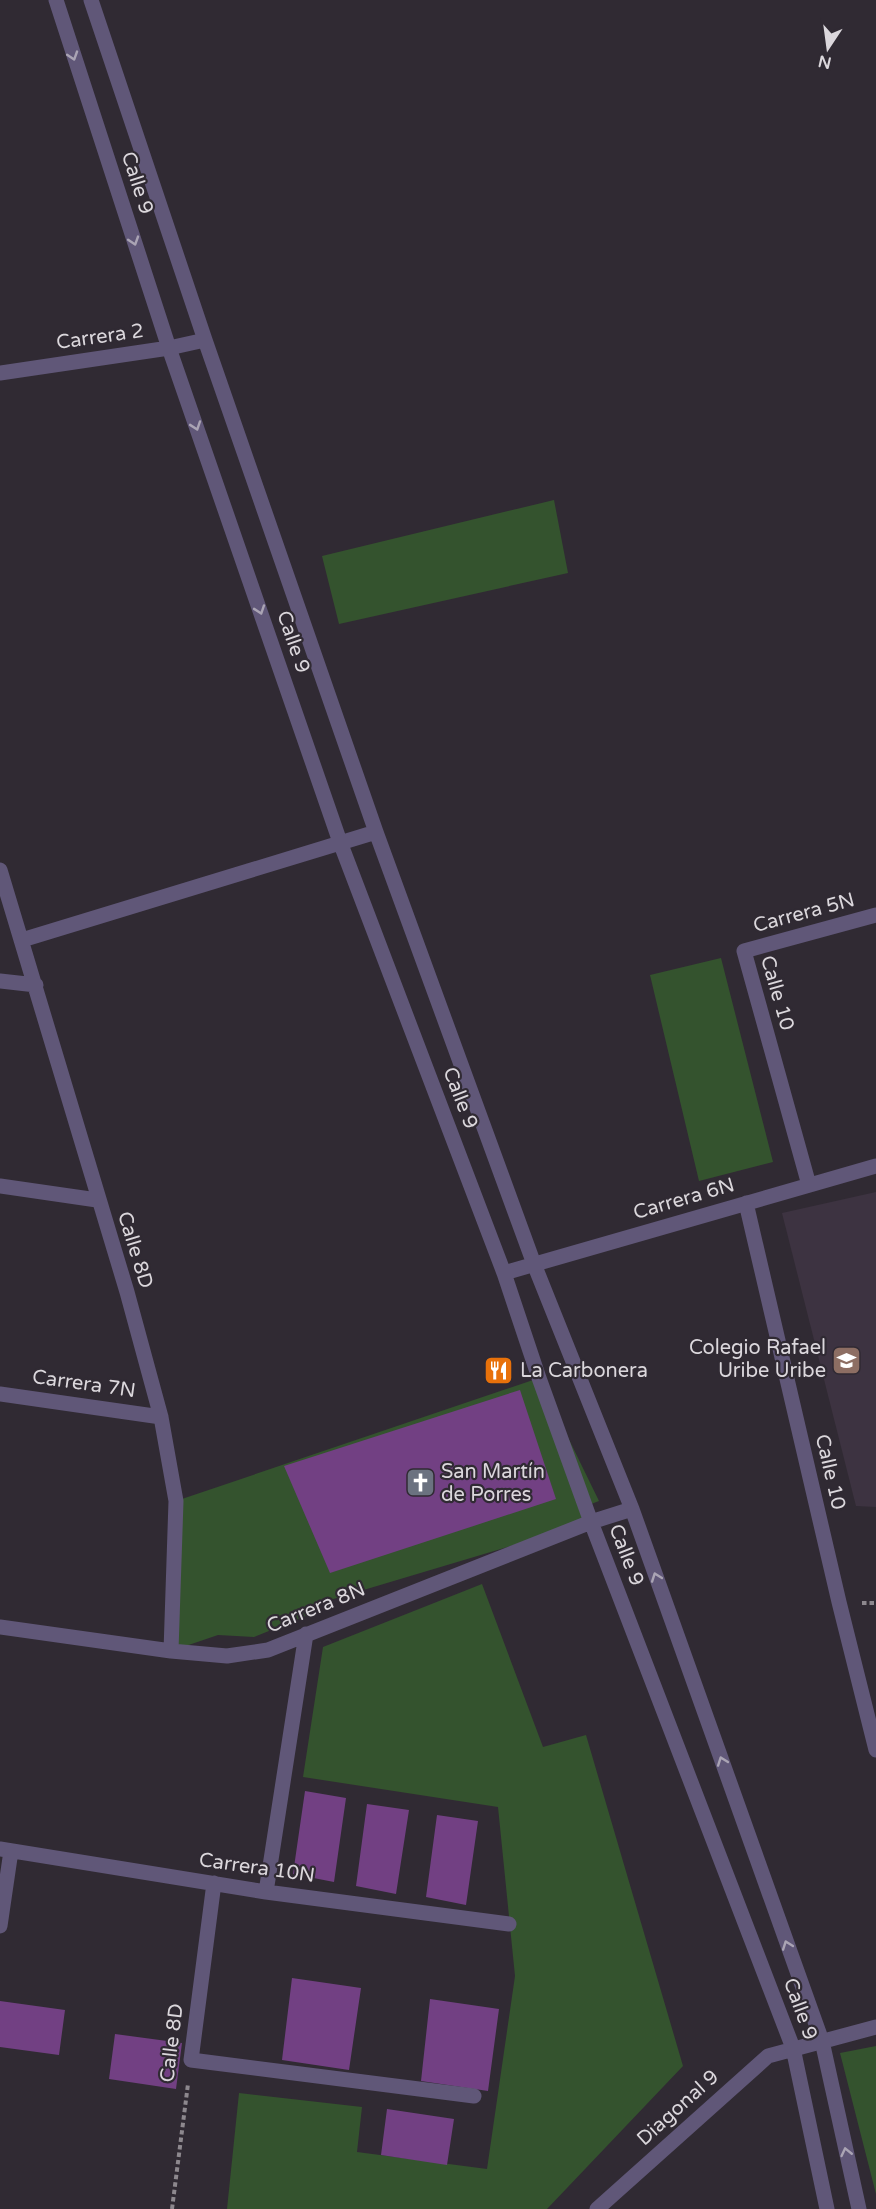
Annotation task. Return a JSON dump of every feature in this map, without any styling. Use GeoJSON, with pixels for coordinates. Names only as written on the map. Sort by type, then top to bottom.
{"type":"FeatureCollection","features":[{"type":"Feature","properties":{"kind":"street","name":"Calle 9"},"geometry":{"type":"LineString","coordinates":[[56,0],[169,348],[340,842],[504,1273],[591,1522],[793,2048],[827,2209]]}},
{"type":"Feature","properties":{"kind":"street","name":"Calle 9"},"geometry":{"type":"LineString","coordinates":[[91,0],[205,340],[376,832],[534,1264],[632,1509],[822,2041],[859,2209]]}},
{"type":"Feature","properties":{"kind":"street","name":"Carrera 2"},"geometry":{"type":"LineString","coordinates":[[0,373],[169,348],[205,340]]}},
{"type":"Feature","properties":{"kind":"street"},"geometry":{"type":"LineString","coordinates":[[22,940],[376,832]]}},
{"type":"Feature","properties":{"kind":"street","name":"Calle 8D"},"geometry":{"type":"LineString","coordinates":[[0,870],[127,1292],[161,1417],[176,1501],[171,1651]]}},
{"type":"Feature","properties":{"kind":"street","name":"Carrera 5N"},"geometry":{"type":"LineString","coordinates":[[744,951],[876,915]]}},
{"type":"Feature","properties":{"kind":"street","name":"Calle 10"},"geometry":{"type":"LineString","coordinates":[[744,951],[809,1185]]}},
{"type":"Feature","properties":{"kind":"street"},"geometry":{"type":"LineString","coordinates":[[0,981],[36,985]]}},
{"type":"Feature","properties":{"kind":"street","name":"Carrera 6N"},"geometry":{"type":"LineString","coordinates":[[504,1273],[876,1166]]}},
{"type":"Feature","properties":{"kind":"street"},"geometry":{"type":"LineString","coordinates":[[0,1186],[98,1200]]}},
{"type":"Feature","properties":{"kind":"street","name":"Calle 10"},"geometry":{"type":"LineString","coordinates":[[746,1203],[876,1750]]}},
{"type":"Feature","properties":{"kind":"street","name":"Carrera 7N"},"geometry":{"type":"LineString","coordinates":[[0,1394],[161,1417]]}},
{"type":"Feature","properties":{"kind":"street","name":"Carrera 8N"},"geometry":{"type":"LineString","coordinates":[[0,1627],[171,1651],[227,1656],[268,1650],[591,1522],[632,1509]]}},
{"type":"Feature","properties":{"kind":"street"},"geometry":{"type":"LineString","coordinates":[[266,1892],[306,1634]]}},
{"type":"Feature","properties":{"kind":"street"},"geometry":{"type":"LineString","coordinates":[[0,1926],[6,1850]]}},
{"type":"Feature","properties":{"kind":"street","name":"Carrera 10N"},"geometry":{"type":"LineString","coordinates":[[6,1850],[266,1892],[509,1924]]}},
{"type":"Feature","properties":{"kind":"street","name":"Calle 8D"},"geometry":{"type":"LineString","coordinates":[[191,2060],[214,1883]]}},
{"type":"Feature","properties":{"kind":"street","name":"Diagonal 9"},"geometry":{"type":"LineString","coordinates":[[597,2209],[768,2056],[876,2027]]}},
{"type":"Feature","properties":{"kind":"street"},"geometry":{"type":"LineString","coordinates":[[191,2060],[474,2096]]}},
{"type":"Feature","properties":{"kind":"path","name":"Calle 8D"},"geometry":{"type":"LineString","coordinates":[[172,2209],[191,2060]]}},
{"type":"Feature","properties":{"kind":"shaded area","name":"Colegio Rafael Uribe Uribe"},"geometry":{"type":"Polygon","coordinates":[[[876,1192],[876,1507],[856,1506],[782,1213],[876,1192]]]}},
{"type":"Feature","properties":{"kind":"green space"},"geometry":{"type":"Polygon","coordinates":[[[554,500],[568,573],[339,624],[322,556],[554,500]]]}},
{"type":"Feature","properties":{"kind":"green space"},"geometry":{"type":"Polygon","coordinates":[[[721,958],[773,1162],[699,1181],[650,975],[721,958]]]}},
{"type":"Feature","properties":{"kind":"green space"},"geometry":{"type":"Polygon","coordinates":[[[539,1378],[599,1501],[586,1506],[591,1522],[320,1603],[321,1610],[254,1637],[218,1635],[171,1651],[176,1501],[539,1378]]]}},
{"type":"Feature","properties":{"kind":"green space"},"geometry":{"type":"Polygon","coordinates":[[[482,1584],[543,1747],[586,1735],[683,2066],[547,2209],[227,2209],[239,2093],[362,2107],[357,2152],[487,2169],[515,1976],[498,1807],[303,1777],[323,1647],[482,1584]]]}},
{"type":"Feature","properties":{"kind":"green space"},"geometry":{"type":"Polygon","coordinates":[[[876,2046],[876,2194],[840,2053],[876,2046]]]}},
{"type":"Feature","properties":{"kind":"building","name":"San Martín de Porres"},"geometry":{"type":"Polygon","coordinates":[[[520,1390],[556,1499],[330,1573],[284,1466],[520,1390]]]}},
{"type":"Feature","properties":{"kind":"building"},"geometry":{"type":"Polygon","coordinates":[[[305,1791],[346,1798],[334,1882],[293,1874],[305,1791]]]}},
{"type":"Feature","properties":{"kind":"building"},"geometry":{"type":"Polygon","coordinates":[[[367,1804],[409,1810],[396,1894],[356,1886],[367,1804]]]}},
{"type":"Feature","properties":{"kind":"building"},"geometry":{"type":"Polygon","coordinates":[[[437,1815],[478,1821],[466,1905],[426,1897],[437,1815]]]}},
{"type":"Feature","properties":{"kind":"building"},"geometry":{"type":"Polygon","coordinates":[[[292,1978],[361,1988],[349,2070],[282,2060],[292,1978]]]}},
{"type":"Feature","properties":{"kind":"building"},"geometry":{"type":"Polygon","coordinates":[[[430,1999],[499,2009],[488,2091],[421,2081],[430,1999]]]}},
{"type":"Feature","properties":{"kind":"building"},"geometry":{"type":"Polygon","coordinates":[[[0,2001],[65,2010],[59,2055],[0,2047],[0,2001]]]}},
{"type":"Feature","properties":{"kind":"building"},"geometry":{"type":"Polygon","coordinates":[[[115,2034],[182,2043],[176,2089],[109,2079],[115,2034]]]}},
{"type":"Feature","properties":{"kind":"building"},"geometry":{"type":"Polygon","coordinates":[[[387,2109],[454,2119],[447,2165],[381,2155],[387,2109]]]}},
{"type":"Feature","properties":{"kind":"place","name":"Colegio Rafael Uribe Uribe"},"geometry":{"type":"Point","coordinates":[847,1360]}},
{"type":"Feature","properties":{"kind":"place","name":"La Carbonera"},"geometry":{"type":"Point","coordinates":[499,1371]}},
{"type":"Feature","properties":{"kind":"place","name":"San Martín de Porres"},"geometry":{"type":"Point","coordinates":[420,1483]}}]}
